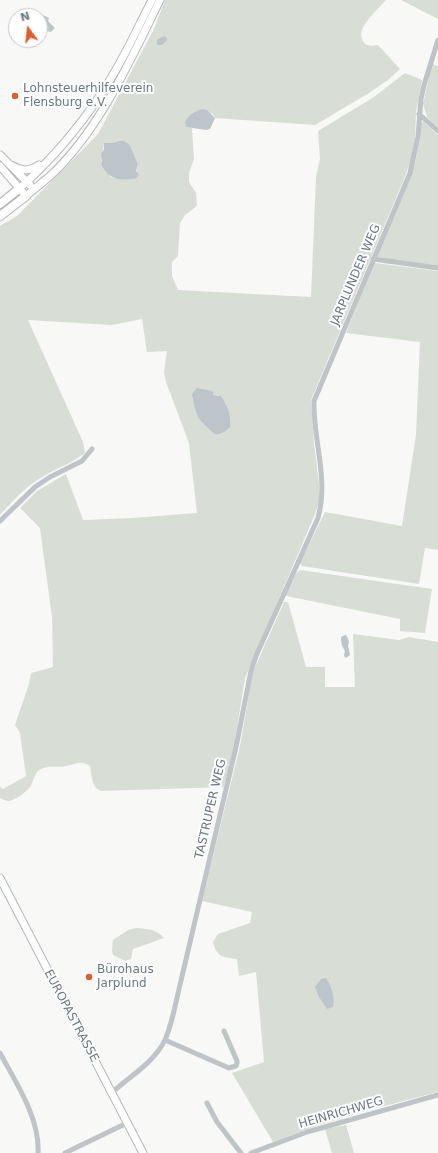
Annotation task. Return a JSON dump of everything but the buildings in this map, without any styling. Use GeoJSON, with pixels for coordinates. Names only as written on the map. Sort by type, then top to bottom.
{"type":"FeatureCollection","features":[{"type":"Feature","properties":{"kind":"highway"},"geometry":{"type":"LineString","coordinates":[[0,204],[20,188]]}},
{"type":"Feature","properties":{"kind":"highway"},"geometry":{"type":"LineString","coordinates":[[0,216],[26,196]]}},
{"type":"Feature","properties":{"kind":"main road"},"geometry":{"type":"LineString","coordinates":[[20,188],[58,150],[102,93],[152,0]]}},
{"type":"Feature","properties":{"kind":"main road"},"geometry":{"type":"LineString","coordinates":[[0,166],[26,196],[50,175],[72,152],[101,112],[128,65],[160,0]]}},
{"type":"Feature","properties":{"kind":"main road"},"geometry":{"type":"LineString","coordinates":[[11,165],[19,170],[32,170],[58,150]]}},
{"type":"Feature","properties":{"kind":"main road"},"geometry":{"type":"LineString","coordinates":[[0,154],[34,189]]}},
{"type":"Feature","properties":{"kind":"main road","name":"EUROPASTRASSE"},"geometry":{"type":"LineString","coordinates":[[0,878],[143,1153]]}},
{"type":"Feature","properties":{"kind":"street","name":"JARPLUNDER WEG"},"geometry":{"type":"LineString","coordinates":[[318,518],[321,506],[322,480],[314,401],[410,173],[418,137],[419,114],[424,85],[438,40]]}},
{"type":"Feature","properties":{"kind":"street"},"geometry":{"type":"LineString","coordinates":[[419,114],[438,132]]}},
{"type":"Feature","properties":{"kind":"street"},"geometry":{"type":"LineString","coordinates":[[373,259],[438,268]]}},
{"type":"Feature","properties":{"kind":"street"},"geometry":{"type":"LineString","coordinates":[[0,521],[35,488],[50,477],[82,461],[92,449]]}},
{"type":"Feature","properties":{"kind":"street","name":"TASTRUPER WEG"},"geometry":{"type":"LineString","coordinates":[[111,1092],[154,1056],[165,1040],[180,989],[236,747],[251,671],[318,518]]}},
{"type":"Feature","properties":{"kind":"street"},"geometry":{"type":"LineString","coordinates":[[165,1040],[229,1068],[236,1066],[237,1061],[224,1031]]}},
{"type":"Feature","properties":{"kind":"street"},"geometry":{"type":"LineString","coordinates":[[0,1053],[24,1097],[36,1129],[38,1153]]}},
{"type":"Feature","properties":{"kind":"street","name":"HEINRICHWEG"},"geometry":{"type":"LineString","coordinates":[[251,1153],[307,1132],[438,1095]]}},
{"type":"Feature","properties":{"kind":"street"},"geometry":{"type":"LineString","coordinates":[[207,1104],[217,1122],[241,1153]]}},
{"type":"Feature","properties":{"kind":"street"},"geometry":{"type":"LineString","coordinates":[[65,1153],[72,1152],[127,1123]]}},
{"type":"Feature","properties":{"kind":"shaded area"},"geometry":{"type":"Polygon","coordinates":[[[165,0],[386,0],[365,24],[361,34],[362,39],[367,45],[378,45],[400,69],[388,80],[369,93],[315,125],[215,118],[212,113],[186,127],[192,128],[194,159],[189,173],[189,182],[196,193],[197,205],[185,215],[180,223],[178,256],[172,262],[172,276],[178,290],[311,297],[316,177],[320,159],[318,131],[374,97],[405,73],[422,80],[416,112],[415,140],[412,157],[311,400],[314,444],[319,483],[319,502],[245,678],[234,747],[224,787],[101,791],[95,787],[90,766],[87,764],[78,763],[63,767],[47,767],[39,770],[35,774],[30,787],[21,796],[8,801],[0,798],[0,787],[3,789],[26,776],[20,733],[15,725],[29,684],[31,673],[53,667],[52,617],[40,528],[20,508],[37,491],[66,474],[83,520],[197,513],[189,443],[166,382],[164,372],[167,351],[147,352],[142,319],[112,325],[28,320],[83,442],[85,453],[45,475],[28,487],[0,515],[0,226],[17,216],[98,134],[154,29],[165,0]],[[119,141],[104,143],[101,164],[111,177],[126,180],[135,179],[138,164],[130,145],[119,141]],[[209,391],[196,413],[214,434],[230,427],[230,417],[226,406],[218,395],[213,395],[214,392],[209,391]]]}},
{"type":"Feature","properties":{"kind":"shaded area"},"geometry":{"type":"Polygon","coordinates":[[[401,0],[438,0],[438,19],[401,0]]]}},
{"type":"Feature","properties":{"kind":"shaded area"},"geometry":{"type":"Polygon","coordinates":[[[48,21],[55,28],[51,32],[48,31],[48,21]]]}},
{"type":"Feature","properties":{"kind":"shaded area"},"geometry":{"type":"Polygon","coordinates":[[[164,36],[167,40],[162,45],[157,45],[157,40],[164,36]]]}},
{"type":"Feature","properties":{"kind":"shaded area"},"geometry":{"type":"Polygon","coordinates":[[[432,64],[438,66],[438,128],[427,117],[423,104],[432,64]]]}},
{"type":"Feature","properties":{"kind":"shaded area"},"geometry":{"type":"Polygon","coordinates":[[[202,109],[207,110],[215,118],[210,129],[206,130],[186,127],[185,122],[188,117],[202,109]]]}},
{"type":"Feature","properties":{"kind":"shaded area"},"geometry":{"type":"Polygon","coordinates":[[[423,121],[438,135],[438,267],[376,258],[415,163],[420,141],[421,123],[423,121]]]}},
{"type":"Feature","properties":{"kind":"shaded area"},"geometry":{"type":"Polygon","coordinates":[[[124,141],[130,145],[138,164],[136,171],[139,175],[135,179],[124,180],[115,178],[107,173],[101,164],[101,154],[104,149],[104,143],[124,141]]]}},
{"type":"Feature","properties":{"kind":"shaded area"},"geometry":{"type":"Polygon","coordinates":[[[374,263],[438,271],[438,550],[425,548],[419,584],[302,566],[300,563],[325,512],[402,526],[416,435],[420,342],[346,333],[374,263]]]}},
{"type":"Feature","properties":{"kind":"shaded area"},"geometry":{"type":"Polygon","coordinates":[[[197,388],[212,391],[214,392],[213,395],[221,396],[227,407],[230,418],[230,427],[225,431],[219,434],[214,434],[198,417],[192,394],[197,388]]]}},
{"type":"Feature","properties":{"kind":"shaded area"},"geometry":{"type":"Polygon","coordinates":[[[300,570],[432,589],[425,633],[400,631],[400,619],[286,596],[285,594],[295,574],[300,570]]]}},
{"type":"Feature","properties":{"kind":"shaded area"},"geometry":{"type":"Polygon","coordinates":[[[284,602],[288,602],[306,667],[325,667],[325,687],[355,687],[353,634],[399,640],[409,637],[438,642],[438,1092],[365,1111],[313,1127],[273,1142],[232,1073],[264,1062],[256,972],[239,976],[237,959],[227,958],[218,953],[213,942],[218,934],[250,923],[252,912],[202,901],[240,746],[253,672],[284,602]]]}},
{"type":"Feature","properties":{"kind":"shaded area"},"geometry":{"type":"Polygon","coordinates":[[[345,635],[347,636],[349,642],[348,646],[350,655],[346,658],[344,656],[345,651],[341,639],[341,637],[345,635]]]}},
{"type":"Feature","properties":{"kind":"shaded area"},"geometry":{"type":"Polygon","coordinates":[[[136,928],[155,931],[164,938],[133,949],[131,959],[125,961],[113,955],[113,940],[128,930],[136,928]]]}},
{"type":"Feature","properties":{"kind":"shaded area"},"geometry":{"type":"Polygon","coordinates":[[[326,978],[330,985],[334,1000],[333,1007],[327,1009],[319,997],[315,987],[321,979],[326,978]]]}},
{"type":"Feature","properties":{"kind":"shaded area"},"geometry":{"type":"Polygon","coordinates":[[[346,1125],[354,1153],[332,1153],[325,1129],[346,1125]]]}},
{"type":"Feature","properties":{"kind":"place","name":"Lohnsteuerhilfeverein Flensburg e.V."},"geometry":{"type":"Point","coordinates":[15,96]}},
{"type":"Feature","properties":{"kind":"place","name":"Bürohaus Jarplund"},"geometry":{"type":"Point","coordinates":[89,977]}}]}
